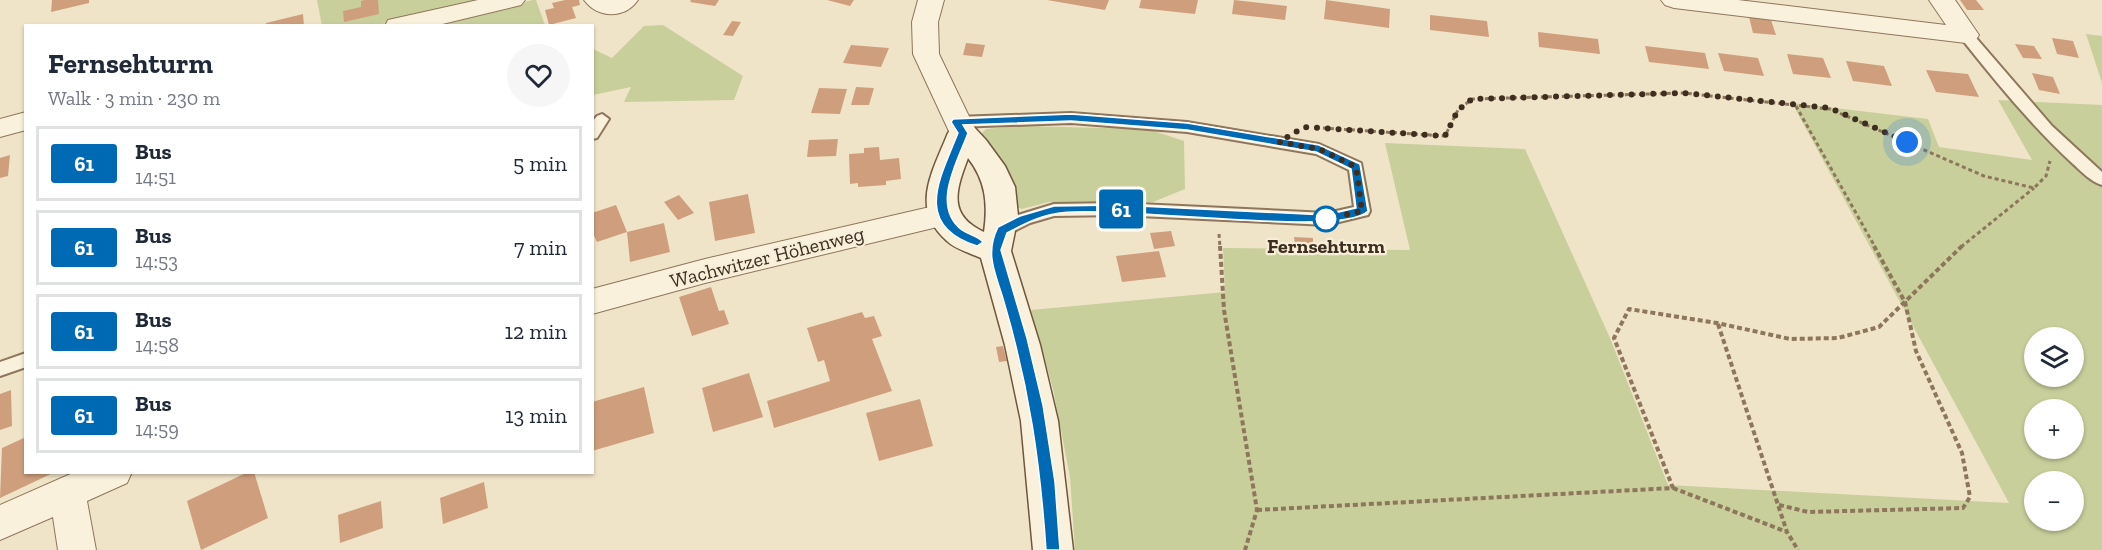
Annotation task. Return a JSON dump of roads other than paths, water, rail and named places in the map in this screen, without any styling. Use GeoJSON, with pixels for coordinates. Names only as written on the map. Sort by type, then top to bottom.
{"type":"FeatureCollection","features":[{"type":"Feature","properties":{"kind":"street"},"geometry":{"type":"LineString","coordinates":[[406,24],[512,0]]}},
{"type":"Feature","properties":{"kind":"street"},"geometry":{"type":"LineString","coordinates":[[597,0],[613,8],[625,0]]}},
{"type":"Feature","properties":{"kind":"street"},"geometry":{"type":"LineString","coordinates":[[931,0],[925,22],[926,54],[960,128],[979,149],[995,173],[1002,192],[1004,219],[999,240],[1037,405],[1048,482],[1053,550]]}},
{"type":"Feature","properties":{"kind":"street"},"geometry":{"type":"LineString","coordinates":[[1674,0],[1966,35]]}},
{"type":"Feature","properties":{"kind":"street"},"geometry":{"type":"LineString","coordinates":[[1942,0],[1966,35]]}},
{"type":"Feature","properties":{"kind":"street"},"geometry":{"type":"LineString","coordinates":[[0,128],[24,122]]}},
{"type":"Feature","properties":{"kind":"street"},"geometry":{"type":"LineString","coordinates":[[960,128],[942,186],[943,215],[959,234],[999,240]]}},
{"type":"Feature","properties":{"kind":"street","name":"Wachwitzer Höhenweg"},"geometry":{"type":"LineString","coordinates":[[594,301],[705,271],[943,215]]}},
{"type":"Feature","properties":{"kind":"street"},"geometry":{"type":"LineString","coordinates":[[0,522],[110,474]]}},
{"type":"Feature","properties":{"kind":"street"},"geometry":{"type":"LineString","coordinates":[[67,493],[76,550]]}},
{"type":"Feature","properties":{"kind":"lane"},"geometry":{"type":"LineString","coordinates":[[1966,35],[2019,100],[2063,147],[2102,180]]}},
{"type":"Feature","properties":{"kind":"lane"},"geometry":{"type":"LineString","coordinates":[[960,128],[1071,118],[1187,126],[1319,149],[1356,167],[1362,211],[1326,219],[1219,213],[1054,210],[1024,219],[999,240]]}},
{"type":"Feature","properties":{"kind":"lane"},"geometry":{"type":"LineString","coordinates":[[594,131],[602,119]]}},
{"type":"Feature","properties":{"kind":"lane"},"geometry":{"type":"LineString","coordinates":[[0,369],[24,361]]}},
{"type":"Feature","properties":{"kind":"place","name":"Fernsehturm"},"geometry":{"type":"Point","coordinates":[1326,219]}}]}
